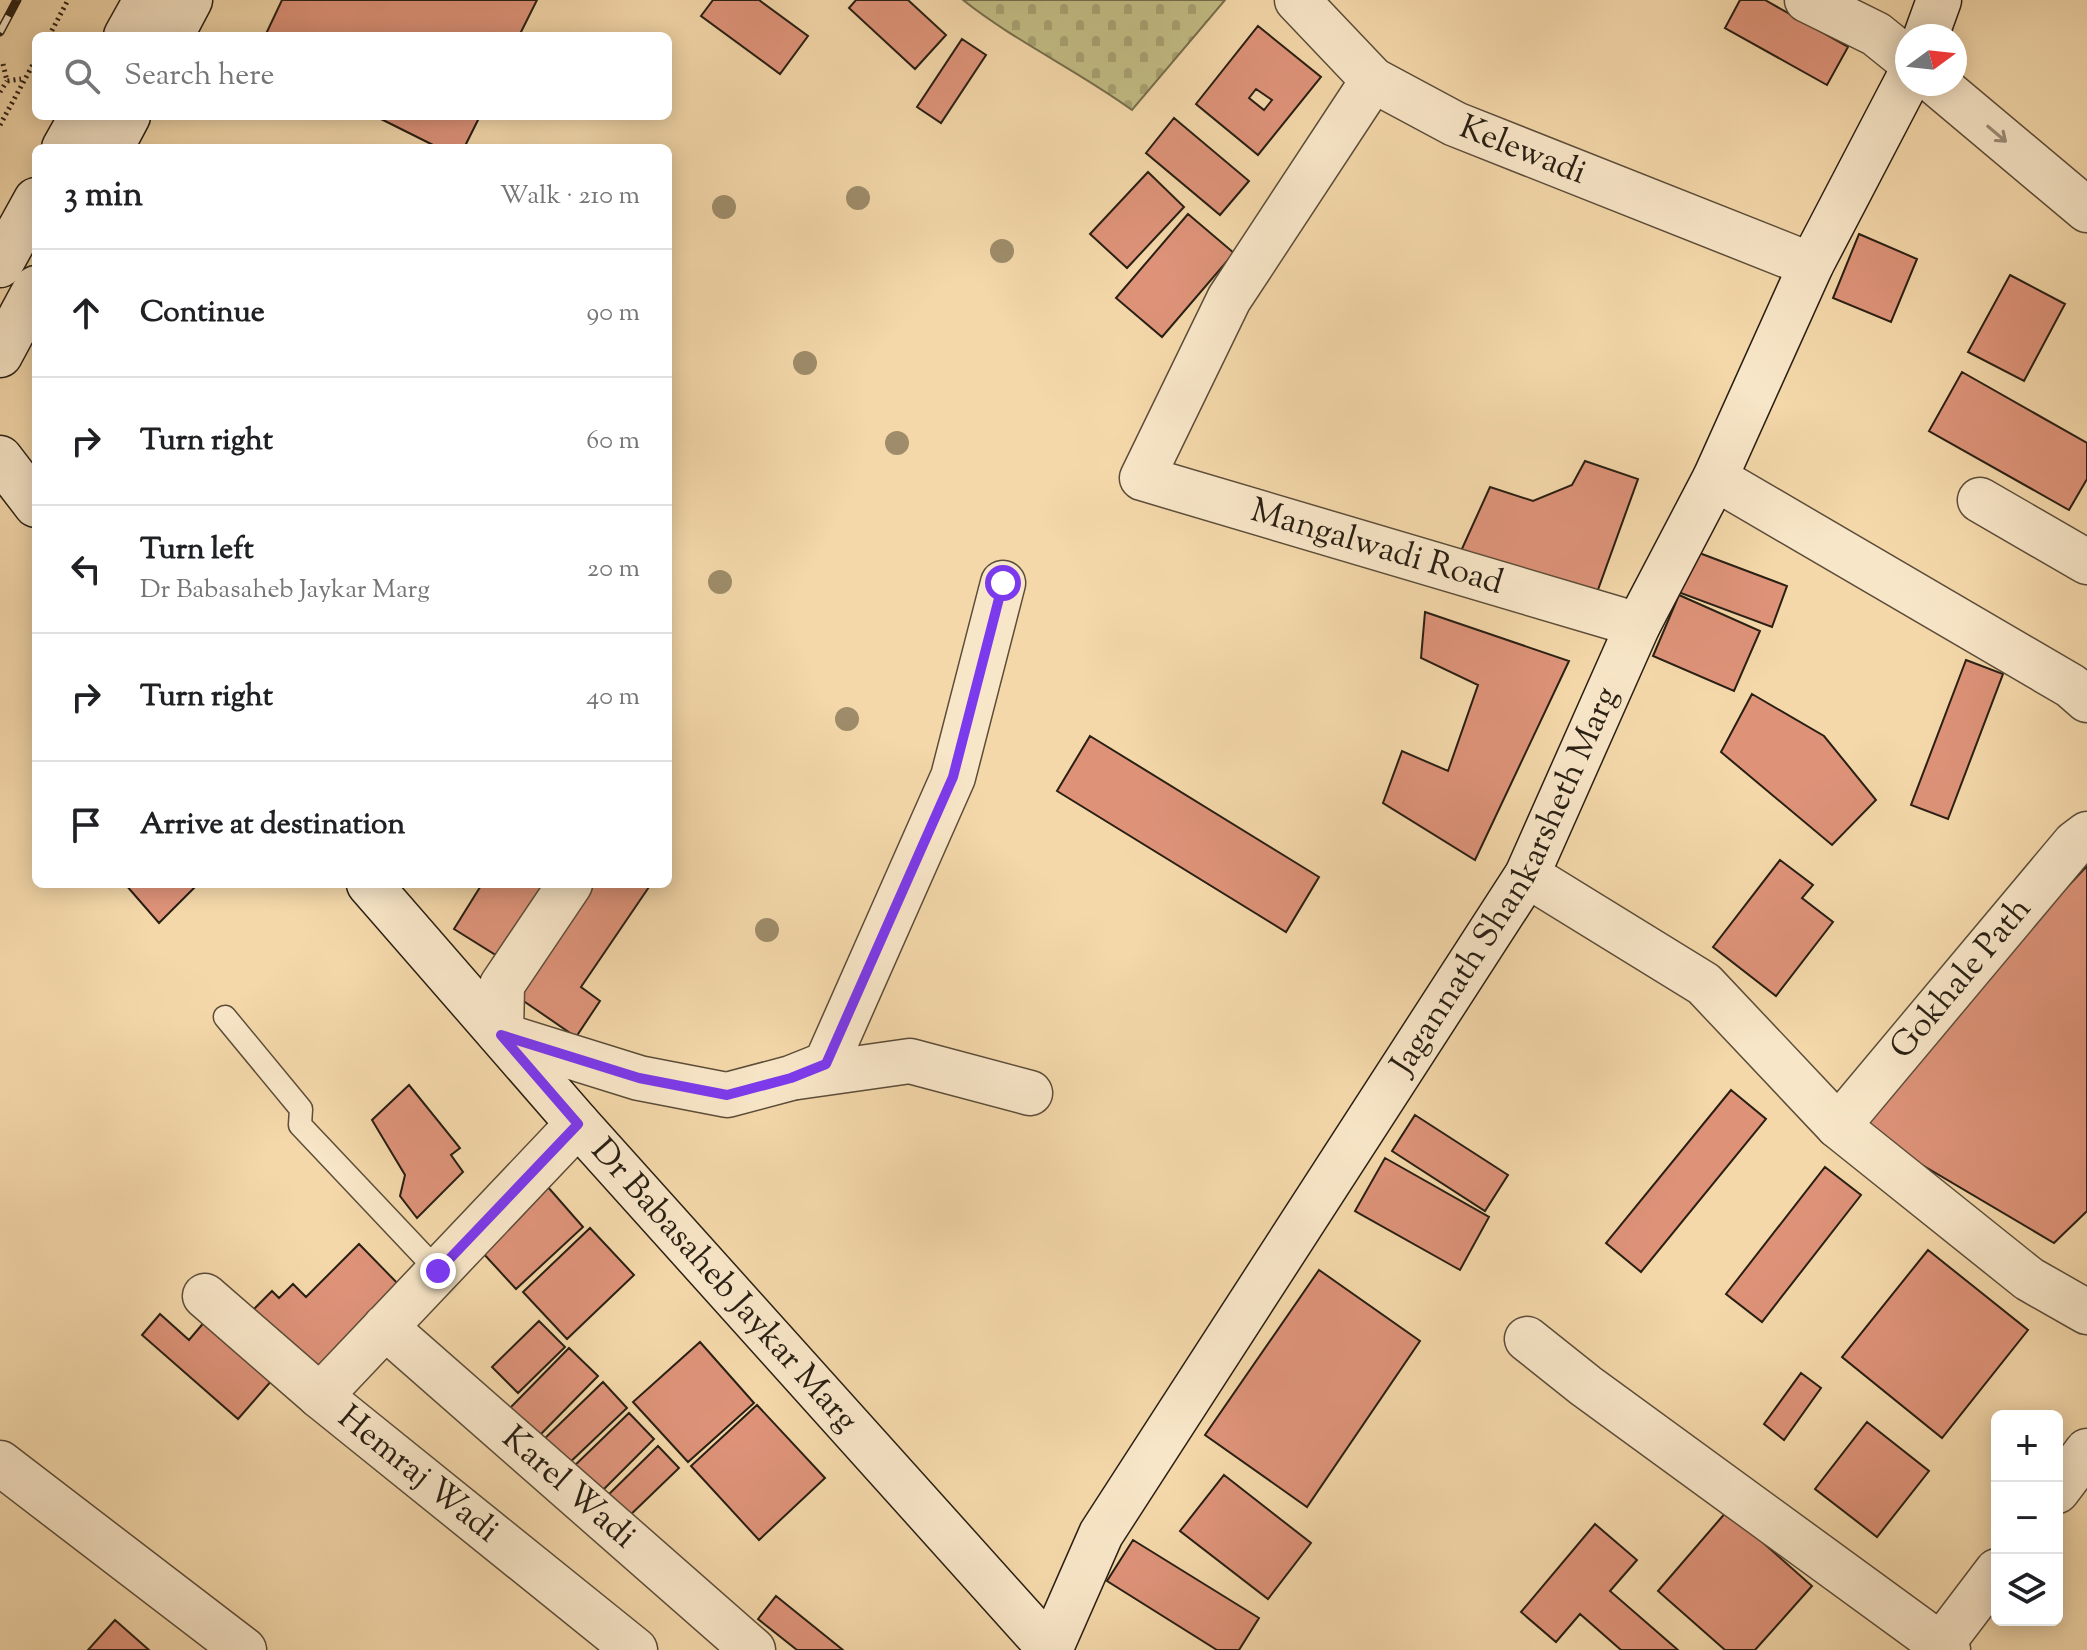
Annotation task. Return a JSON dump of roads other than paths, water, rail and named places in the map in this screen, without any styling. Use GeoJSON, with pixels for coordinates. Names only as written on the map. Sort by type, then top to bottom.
{"type":"FeatureCollection","features":[{"type":"Feature","properties":{"kind":"street"},"geometry":{"type":"LineString","coordinates":[[128,32],[146,0]]}},
{"type":"Feature","properties":{"kind":"street"},"geometry":{"type":"LineString","coordinates":[[173,32],[190,0]]}},
{"type":"Feature","properties":{"kind":"street","name":"Kelewadi"},"geometry":{"type":"LineString","coordinates":[[1297,0],[1373,80],[1455,124],[1794,258]]}},
{"type":"Feature","properties":{"kind":"street"},"geometry":{"type":"LineString","coordinates":[[1807,0],[1876,34],[1895,49]]}},
{"type":"Feature","properties":{"kind":"street"},"geometry":{"type":"LineString","coordinates":[[1930,24],[1939,0]]}},
{"type":"Feature","properties":{"kind":"street","name":"Mangalwadi Road"},"geometry":{"type":"LineString","coordinates":[[1373,80],[1229,299],[1142,478],[1624,621]]}},
{"type":"Feature","properties":{"kind":"street","name":"Jagannath Shankarsheth Marg"},"geometry":{"type":"LineString","coordinates":[[1051,1650],[1101,1534],[1527,875],[1624,621],[1715,478],[1794,258],[1897,96]]}},
{"type":"Feature","properties":{"kind":"street"},"geometry":{"type":"LineString","coordinates":[[1951,96],[2087,210]]}},
{"type":"Feature","properties":{"kind":"street"},"geometry":{"type":"LineString","coordinates":[[66,144],[80,120]]}},
{"type":"Feature","properties":{"kind":"street"},"geometry":{"type":"LineString","coordinates":[[113,144],[126,120]]}},
{"type":"Feature","properties":{"kind":"street"},"geometry":{"type":"LineString","coordinates":[[0,265],[32,207]]}},
{"type":"Feature","properties":{"kind":"street"},"geometry":{"type":"LineString","coordinates":[[0,355],[32,295]]}},
{"type":"Feature","properties":{"kind":"street"},"geometry":{"type":"LineString","coordinates":[[0,458],[32,500]]}},
{"type":"Feature","properties":{"kind":"street"},"geometry":{"type":"LineString","coordinates":[[1715,478],[2071,686],[2087,700]]}},
{"type":"Feature","properties":{"kind":"street"},"geometry":{"type":"LineString","coordinates":[[1980,500],[2087,562]]}},
{"type":"Feature","properties":{"kind":"street"},"geometry":{"type":"LineString","coordinates":[[0,509],[32,505]]}},
{"type":"Feature","properties":{"kind":"street"},"geometry":{"type":"LineString","coordinates":[[791,1078],[826,1064],[953,777],[1003,583]]}},
{"type":"Feature","properties":{"kind":"street","name":"Gokhale Path"},"geometry":{"type":"LineString","coordinates":[[1838,1126],[2075,843],[2087,834]]}},
{"type":"Feature","properties":{"kind":"street"},"geometry":{"type":"LineString","coordinates":[[1527,875],[1704,984],[1838,1126],[2029,1279],[2087,1312]]}},
{"type":"Feature","properties":{"kind":"street","name":"Dr Babasaheb Jaykar Marg"},"geometry":{"type":"LineString","coordinates":[[372,888],[578,1124],[1051,1650]]}},
{"type":"Feature","properties":{"kind":"street"},"geometry":{"type":"LineString","coordinates":[[567,888],[502,985],[501,1035],[639,1078],[727,1095],[791,1078],[910,1061],[1030,1093]]}},
{"type":"Feature","properties":{"kind":"street"},"geometry":{"type":"LineString","coordinates":[[320,1396],[578,1124]]}},
{"type":"Feature","properties":{"kind":"street","name":"Hemraj Wadi"},"geometry":{"type":"LineString","coordinates":[[205,1296],[320,1396],[635,1650]]}},
{"type":"Feature","properties":{"kind":"street","name":"Karel Wadi"},"geometry":{"type":"LineString","coordinates":[[385,1327],[753,1650]]}},
{"type":"Feature","properties":{"kind":"street"},"geometry":{"type":"LineString","coordinates":[[1527,1339],[1586,1386],[1942,1648],[1991,1579]]}},
{"type":"Feature","properties":{"kind":"street"},"geometry":{"type":"LineString","coordinates":[[2063,1483],[2087,1451]]}},
{"type":"Feature","properties":{"kind":"street"},"geometry":{"type":"LineString","coordinates":[[0,1463],[244,1650]]}},
{"type":"Feature","properties":{"kind":"lane"},"geometry":{"type":"LineString","coordinates":[[225,1017],[301,1109],[300,1125],[438,1271]]}},
{"type":"Feature","properties":{"kind":"railway"},"geometry":{"type":"LineString","coordinates":[[0,32],[17,0]]}}]}
